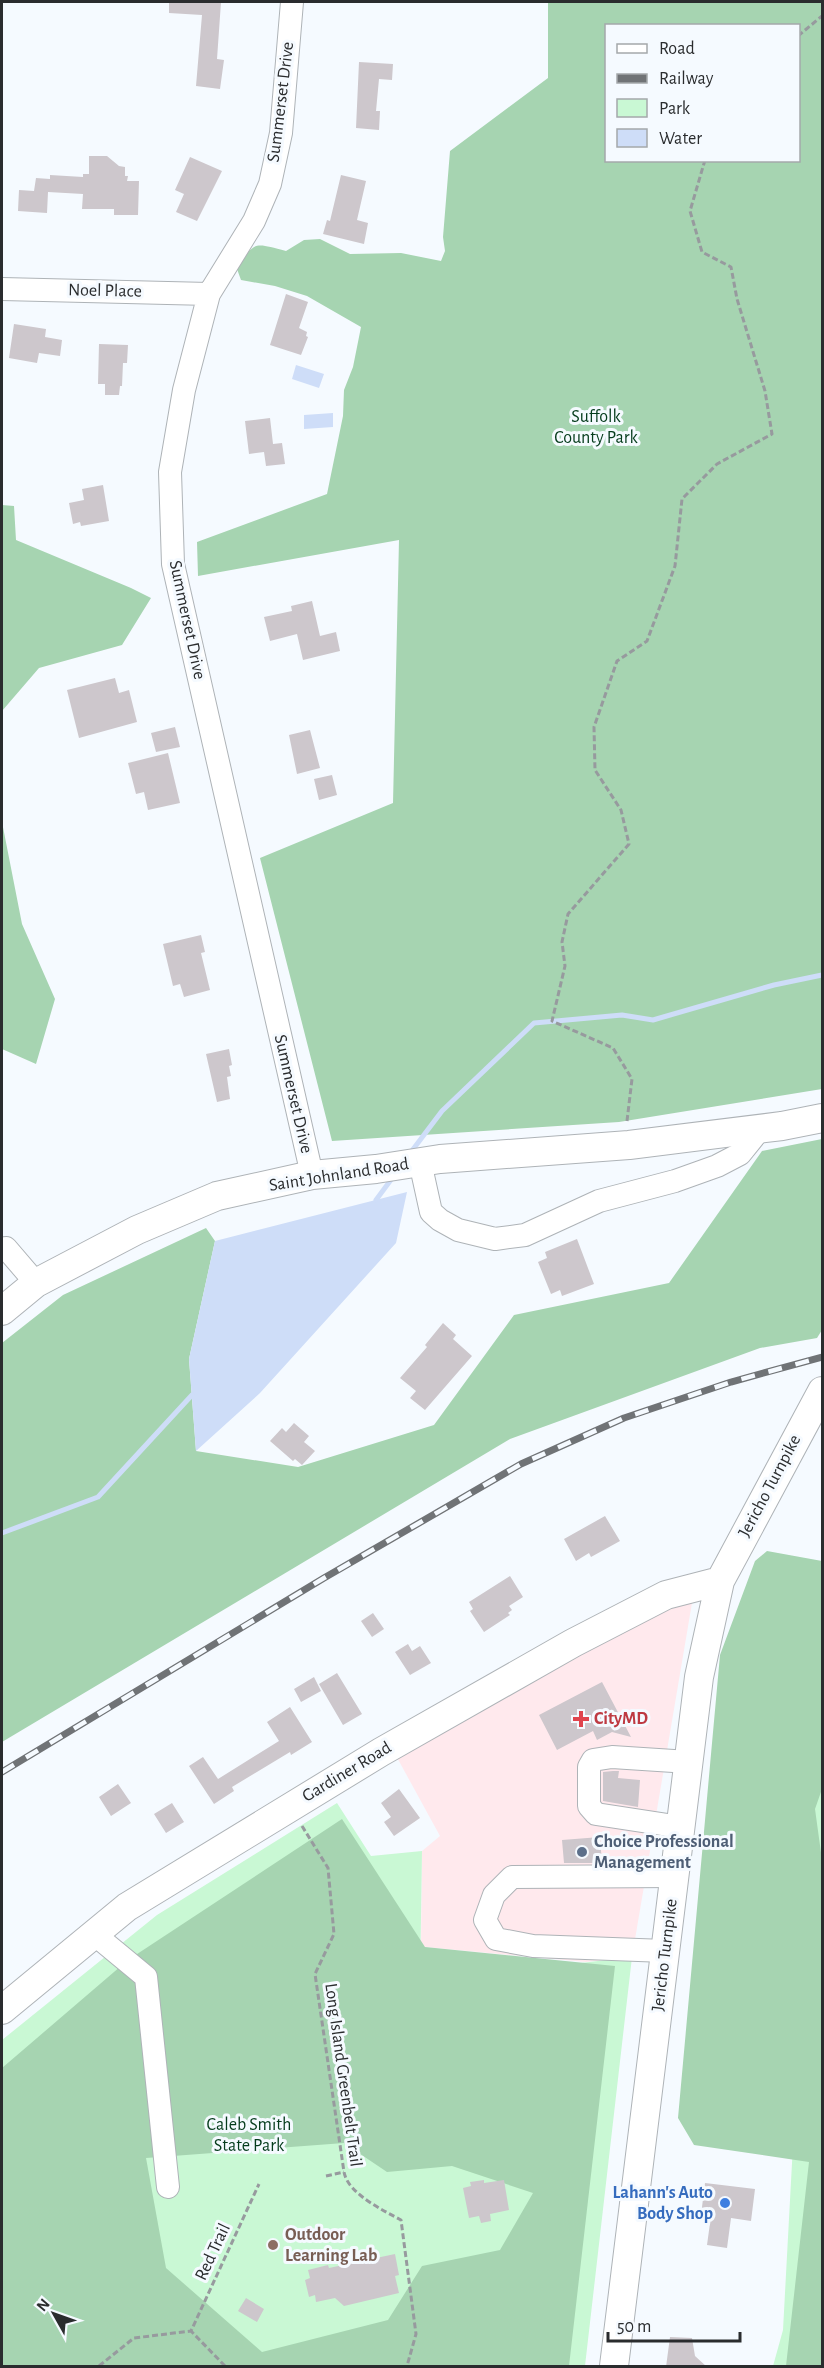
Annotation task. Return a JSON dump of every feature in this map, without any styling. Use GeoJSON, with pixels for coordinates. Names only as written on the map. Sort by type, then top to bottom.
{"type":"FeatureCollection","features":[{"type":"Feature","properties":{"kind":"main road","name":"Saint Johnland Road"},"geometry":{"type":"LineString","coordinates":[[526,1153],[596,1138],[822,1104]]}},
{"type":"Feature","properties":{"kind":"main road","name":"Saint Johnland Road"},"geometry":{"type":"LineString","coordinates":[[2,1311],[36,1283],[137,1230],[217,1196],[312,1175],[430,1161],[629,1145],[822,1118]]}},
{"type":"Feature","properties":{"kind":"main road","name":"Jericho Turnpike"},"geometry":{"type":"LineString","coordinates":[[614,2367],[617,2327],[699,1677],[720,1581],[822,1391]]}},
{"type":"Feature","properties":{"kind":"main road","name":"Gardiner Road"},"geometry":{"type":"LineString","coordinates":[[2,2010],[127,1907],[290,1806],[573,1643],[666,1596],[720,1581]]}},
{"type":"Feature","properties":{"kind":"street","name":"Summerset Drive"},"geometry":{"type":"LineString","coordinates":[[292,2],[281,133],[270,184],[254,221],[209,294],[184,390],[170,472],[173,564],[312,1175]]}},
{"type":"Feature","properties":{"kind":"street","name":"Noel Place"},"geometry":{"type":"LineString","coordinates":[[2,289],[209,294]]}},
{"type":"Feature","properties":{"kind":"street"},"geometry":{"type":"LineString","coordinates":[[430,1161],[431,1212],[458,1230],[495,1239],[525,1235],[599,1201],[675,1181],[717,1166],[740,1154],[761,1128]]}},
{"type":"Feature","properties":{"kind":"street"},"geometry":{"type":"LineString","coordinates":[[2,1249],[6,1248],[36,1283]]}},
{"type":"Feature","properties":{"kind":"street"},"geometry":{"type":"LineString","coordinates":[[681,1827],[596,1814],[589,1806],[589,1767],[593,1760],[612,1757],[688,1762]]}},
{"type":"Feature","properties":{"kind":"street"},"geometry":{"type":"LineString","coordinates":[[665,1951],[533,1946],[496,1939],[485,1920],[494,1895],[512,1877],[675,1876]]}},
{"type":"Feature","properties":{"kind":"street"},"geometry":{"type":"LineString","coordinates":[[94,1934],[146,1977],[168,2187]]}},
{"type":"Feature","properties":{"kind":"path"},"geometry":{"type":"LineString","coordinates":[[800,34],[822,16]]}},
{"type":"Feature","properties":{"kind":"path"},"geometry":{"type":"LineString","coordinates":[[627,1124],[632,1079],[613,1048],[552,1020],[565,966],[562,942],[568,914],[629,844],[621,810],[595,770],[594,727],[617,662],[647,641],[675,566],[682,499],[717,464],[772,434],[765,391],[737,299],[731,267],[702,252],[690,211],[704,162]]}},
{"type":"Feature","properties":{"kind":"path","name":"Long Island Greenbelt Trail"},"geometry":{"type":"LineString","coordinates":[[290,1806],[328,1868],[334,1934],[315,1974],[345,2179],[370,2203],[401,2220],[416,2334],[408,2367]]}},
{"type":"Feature","properties":{"kind":"path"},"geometry":{"type":"LineString","coordinates":[[326,2176],[344,2172]]}},
{"type":"Feature","properties":{"kind":"path","name":"Red Trail"},"geometry":{"type":"LineString","coordinates":[[191,2331],[259,2184]]}},
{"type":"Feature","properties":{"kind":"path"},"geometry":{"type":"LineString","coordinates":[[99,2367],[134,2338],[191,2331],[225,2367]]}},
{"type":"Feature","properties":{"kind":"shaded area"},"geometry":{"type":"Polygon","coordinates":[[[693,1597],[632,1957],[586,1962],[425,1947],[421,1943],[422,1851],[440,1836],[394,1752],[627,1621],[693,1597]]]}},
{"type":"Feature","properties":{"kind":"green space","name":"Suffolk County Park"},"geometry":{"type":"Polygon","coordinates":[[[548,2],[822,2],[822,1089],[619,1122],[332,1141],[260,858],[393,803],[399,540],[198,576],[197,542],[327,494],[343,416],[344,390],[353,367],[361,327],[307,296],[275,286],[241,280],[237,269],[252,248],[256,246],[267,246],[286,251],[304,240],[320,239],[350,254],[401,253],[441,261],[445,251],[443,237],[450,151],[548,78],[548,2]]]}},
{"type":"Feature","properties":{"kind":"green space"},"geometry":{"type":"Polygon","coordinates":[[[2,505],[14,506],[16,540],[151,598],[122,645],[39,668],[2,711],[2,505]]]}},
{"type":"Feature","properties":{"kind":"green space"},"geometry":{"type":"Polygon","coordinates":[[[2,822],[22,924],[55,999],[36,1064],[2,1049],[2,822]]]}},
{"type":"Feature","properties":{"kind":"green space"},"geometry":{"type":"Polygon","coordinates":[[[822,1139],[822,1330],[817,1338],[760,1348],[510,1439],[2,1742],[2,1343],[63,1295],[206,1228],[215,1241],[189,1359],[196,1451],[298,1467],[434,1425],[514,1315],[669,1283],[762,1151],[822,1139]]]}},
{"type":"Feature","properties":{"kind":"green space"},"geometry":{"type":"Polygon","coordinates":[[[767,1551],[822,1561],[822,1789],[815,1809],[822,1860],[822,2366],[786,2366],[809,2162],[694,2145],[678,2118],[720,1655],[755,1561],[767,1551]]]}},
{"type":"Feature","properties":{"kind":"green space"},"geometry":{"type":"Polygon","coordinates":[[[822,1694],[822,2366],[773,2366],[783,2330],[794,2126],[797,1842],[822,1694]]]}},
{"type":"Feature","properties":{"kind":"green space","name":"Caleb Smith State Park"},"geometry":{"type":"Polygon","coordinates":[[[337,1803],[371,1856],[422,1851],[420,1982],[632,1957],[585,2366],[2,2366],[2,2040],[157,1915],[337,1803]]]}},
{"type":"Feature","properties":{"kind":"green space","name":"Caleb Smith State Park"},"geometry":{"type":"Polygon","coordinates":[[[342,1819],[425,1947],[615,1966],[569,2366],[2,2366],[2,2068],[128,1960],[342,1819]],[[344,2143],[146,2158],[166,2268],[262,2352],[388,2320],[422,2266],[500,2250],[533,2193],[452,2166],[387,2172],[344,2143]]]}},
{"type":"Feature","properties":{"kind":"water"},"geometry":{"type":"Polygon","coordinates":[[[296,365],[324,374],[319,388],[292,379],[296,365]]]}},
{"type":"Feature","properties":{"kind":"water"},"geometry":{"type":"Polygon","coordinates":[[[333,413],[333,427],[304,429],[304,415],[333,413]]]}},
{"type":"Feature","properties":{"kind":"water"},"geometry":{"type":"Polygon","coordinates":[[[407,1192],[396,1243],[260,1393],[196,1451],[189,1359],[215,1241],[407,1192]]]}},
{"type":"Feature","properties":{"kind":"building"},"geometry":{"type":"Polygon","coordinates":[[[169,2],[221,2],[217,59],[224,60],[220,89],[196,86],[202,15],[169,13],[169,2]]]}},
{"type":"Feature","properties":{"kind":"building"},"geometry":{"type":"Polygon","coordinates":[[[359,62],[393,64],[392,80],[379,79],[376,111],[380,111],[379,130],[356,128],[359,62]]]}},
{"type":"Feature","properties":{"kind":"building"},"geometry":{"type":"Polygon","coordinates":[[[89,156],[107,156],[119,166],[125,167],[127,181],[139,181],[138,215],[114,215],[114,209],[82,209],[83,194],[48,192],[47,213],[18,211],[19,190],[34,191],[36,178],[50,179],[50,175],[83,177],[83,174],[89,174],[89,156]]]}},
{"type":"Feature","properties":{"kind":"building"},"geometry":{"type":"Polygon","coordinates":[[[190,157],[222,171],[197,221],[176,212],[184,194],[175,190],[190,157]]]}},
{"type":"Feature","properties":{"kind":"building"},"geometry":{"type":"Polygon","coordinates":[[[341,175],[366,181],[357,220],[368,223],[364,244],[323,234],[327,220],[330,221],[341,175]]]}},
{"type":"Feature","properties":{"kind":"building"},"geometry":{"type":"Polygon","coordinates":[[[286,294],[308,302],[299,328],[307,332],[308,337],[301,355],[270,345],[286,294]]]}},
{"type":"Feature","properties":{"kind":"building"},"geometry":{"type":"Polygon","coordinates":[[[14,324],[46,329],[45,337],[62,340],[60,356],[39,353],[37,363],[9,358],[14,324]]]}},
{"type":"Feature","properties":{"kind":"building"},"geometry":{"type":"Polygon","coordinates":[[[99,344],[128,345],[127,363],[123,363],[122,386],[120,386],[119,395],[105,395],[105,384],[98,384],[99,344]]]}},
{"type":"Feature","properties":{"kind":"building"},"geometry":{"type":"Polygon","coordinates":[[[270,418],[273,444],[282,443],[285,464],[266,466],[264,452],[249,454],[245,421],[270,418]]]}},
{"type":"Feature","properties":{"kind":"building"},"geometry":{"type":"Polygon","coordinates":[[[103,485],[109,521],[81,526],[80,522],[73,524],[69,503],[84,500],[82,489],[103,485]]]}},
{"type":"Feature","properties":{"kind":"building"},"geometry":{"type":"Polygon","coordinates":[[[312,601],[320,636],[336,632],[340,651],[303,660],[297,634],[270,641],[264,617],[292,611],[291,606],[312,601]]]}},
{"type":"Feature","properties":{"kind":"building"},"geometry":{"type":"Polygon","coordinates":[[[115,678],[119,693],[129,690],[137,722],[79,738],[67,690],[115,678]]]}},
{"type":"Feature","properties":{"kind":"building"},"geometry":{"type":"Polygon","coordinates":[[[175,727],[180,747],[156,752],[151,733],[175,727]]]}},
{"type":"Feature","properties":{"kind":"building"},"geometry":{"type":"Polygon","coordinates":[[[310,730],[320,768],[297,774],[289,735],[310,730]]]}},
{"type":"Feature","properties":{"kind":"building"},"geometry":{"type":"Polygon","coordinates":[[[168,753],[180,803],[148,810],[144,792],[136,794],[128,763],[168,753]]]}},
{"type":"Feature","properties":{"kind":"building"},"geometry":{"type":"Polygon","coordinates":[[[332,775],[337,795],[319,800],[314,779],[332,775]]]}},
{"type":"Feature","properties":{"kind":"building"},"geometry":{"type":"Polygon","coordinates":[[[201,935],[205,952],[201,953],[210,990],[184,997],[180,984],[173,986],[163,944],[201,935]]]}},
{"type":"Feature","properties":{"kind":"building"},"geometry":{"type":"Polygon","coordinates":[[[229,1049],[232,1065],[229,1066],[231,1076],[227,1077],[230,1099],[217,1102],[206,1054],[229,1049]]]}},
{"type":"Feature","properties":{"kind":"building"},"geometry":{"type":"Polygon","coordinates":[[[577,1239],[594,1284],[562,1296],[560,1290],[551,1294],[538,1262],[547,1258],[545,1252],[577,1239]]]}},
{"type":"Feature","properties":{"kind":"building"},"geometry":{"type":"Polygon","coordinates":[[[443,1323],[456,1335],[453,1339],[472,1356],[425,1410],[410,1398],[416,1391],[400,1378],[427,1347],[425,1345],[443,1323]]]}},
{"type":"Feature","properties":{"kind":"building"},"geometry":{"type":"Polygon","coordinates":[[[294,1423],[309,1436],[304,1442],[315,1451],[302,1465],[295,1459],[293,1461],[270,1441],[282,1428],[286,1432],[294,1423]]]}},
{"type":"Feature","properties":{"kind":"building"},"geometry":{"type":"Polygon","coordinates":[[[605,1516],[620,1541],[591,1557],[589,1553],[576,1561],[564,1539],[605,1516]]]}},
{"type":"Feature","properties":{"kind":"building"},"geometry":{"type":"Polygon","coordinates":[[[510,1576],[523,1597],[509,1606],[512,1610],[508,1613],[510,1615],[484,1632],[470,1611],[473,1609],[469,1602],[510,1576]]]}},
{"type":"Feature","properties":{"kind":"building"},"geometry":{"type":"Polygon","coordinates":[[[373,1613],[384,1629],[372,1637],[361,1621],[373,1613]]]}},
{"type":"Feature","properties":{"kind":"building"},"geometry":{"type":"Polygon","coordinates":[[[408,1644],[412,1651],[420,1646],[431,1663],[410,1675],[395,1652],[408,1644]]]}},
{"type":"Feature","properties":{"kind":"building"},"geometry":{"type":"Polygon","coordinates":[[[337,1673],[362,1714],[343,1725],[319,1684],[337,1673]]]}},
{"type":"Feature","properties":{"kind":"building"},"geometry":{"type":"Polygon","coordinates":[[[314,1677],[321,1691],[301,1702],[294,1689],[314,1677]]]}},
{"type":"Feature","properties":{"kind":"building","name":"CityMD"},"geometry":{"type":"Polygon","coordinates":[[[602,1682],[631,1737],[612,1732],[597,1740],[593,1731],[557,1750],[539,1715],[602,1682]]]}},
{"type":"Feature","properties":{"kind":"building"},"geometry":{"type":"Polygon","coordinates":[[[290,1707],[312,1742],[291,1755],[290,1752],[232,1787],[234,1791],[214,1804],[189,1766],[203,1757],[218,1779],[279,1741],[267,1722],[290,1707]]]}},
{"type":"Feature","properties":{"kind":"building"},"geometry":{"type":"Polygon","coordinates":[[[619,1771],[618,1778],[640,1780],[638,1807],[603,1801],[603,1772],[619,1771]]]}},
{"type":"Feature","properties":{"kind":"building"},"geometry":{"type":"Polygon","coordinates":[[[118,1784],[131,1803],[111,1816],[99,1797],[118,1784]]]}},
{"type":"Feature","properties":{"kind":"building"},"geometry":{"type":"Polygon","coordinates":[[[399,1789],[420,1818],[394,1836],[384,1822],[391,1817],[381,1803],[399,1789]]]}},
{"type":"Feature","properties":{"kind":"building"},"geometry":{"type":"Polygon","coordinates":[[[172,1803],[184,1822],[166,1833],[154,1814],[172,1803]]]}},
{"type":"Feature","properties":{"kind":"building"},"geometry":{"type":"Polygon","coordinates":[[[600,1837],[602,1863],[564,1863],[562,1840],[600,1837]]]}},
{"type":"Feature","properties":{"kind":"building"},"geometry":{"type":"Polygon","coordinates":[[[484,2180],[484,2183],[504,2180],[509,2210],[490,2214],[491,2221],[481,2223],[479,2216],[469,2218],[463,2188],[471,2186],[470,2182],[484,2180]]]}},
{"type":"Feature","properties":{"kind":"building"},"geometry":{"type":"Polygon","coordinates":[[[705,2183],[755,2189],[751,2221],[731,2218],[727,2248],[707,2245],[711,2216],[701,2215],[705,2183]]]}},
{"type":"Feature","properties":{"kind":"building"},"geometry":{"type":"Polygon","coordinates":[[[395,2254],[399,2275],[395,2276],[399,2293],[344,2306],[335,2298],[316,2302],[315,2295],[309,2297],[305,2280],[310,2278],[308,2270],[328,2265],[329,2268],[395,2254]]]}},
{"type":"Feature","properties":{"kind":"building"},"geometry":{"type":"Polygon","coordinates":[[[246,2298],[264,2309],[257,2322],[238,2311],[246,2298]]]}},
{"type":"Feature","properties":{"kind":"building"},"geometry":{"type":"Polygon","coordinates":[[[670,2337],[692,2338],[695,2356],[707,2367],[666,2367],[670,2337]]]}},
{"type":"Feature","properties":{"kind":"waterway"},"geometry":{"type":"LineString","coordinates":[[411,1152],[442,1111],[534,1023],[622,1015],[653,1020],[774,985],[822,975]]}},
{"type":"Feature","properties":{"kind":"waterway"},"geometry":{"type":"LineString","coordinates":[[376,1200],[393,1177]]}},
{"type":"Feature","properties":{"kind":"waterway"},"geometry":{"type":"LineString","coordinates":[[2,1533],[98,1497],[192,1395]]}},
{"type":"Feature","properties":{"kind":"railway"},"geometry":{"type":"LineString","coordinates":[[2,1772],[324,1578],[521,1464],[624,1418],[731,1382],[822,1357]]}},
{"type":"Feature","properties":{"kind":"place","name":"CityMD"},"geometry":{"type":"Point","coordinates":[581,1719]}},
{"type":"Feature","properties":{"kind":"place","name":"Choice Professional Management"},"geometry":{"type":"Point","coordinates":[582,1852]}},
{"type":"Feature","properties":{"kind":"place","name":"Lahann's Auto Body Shop"},"geometry":{"type":"Point","coordinates":[725,2203]}},
{"type":"Feature","properties":{"kind":"place","name":"Outdoor Learning Lab"},"geometry":{"type":"Point","coordinates":[273,2245]}}]}
